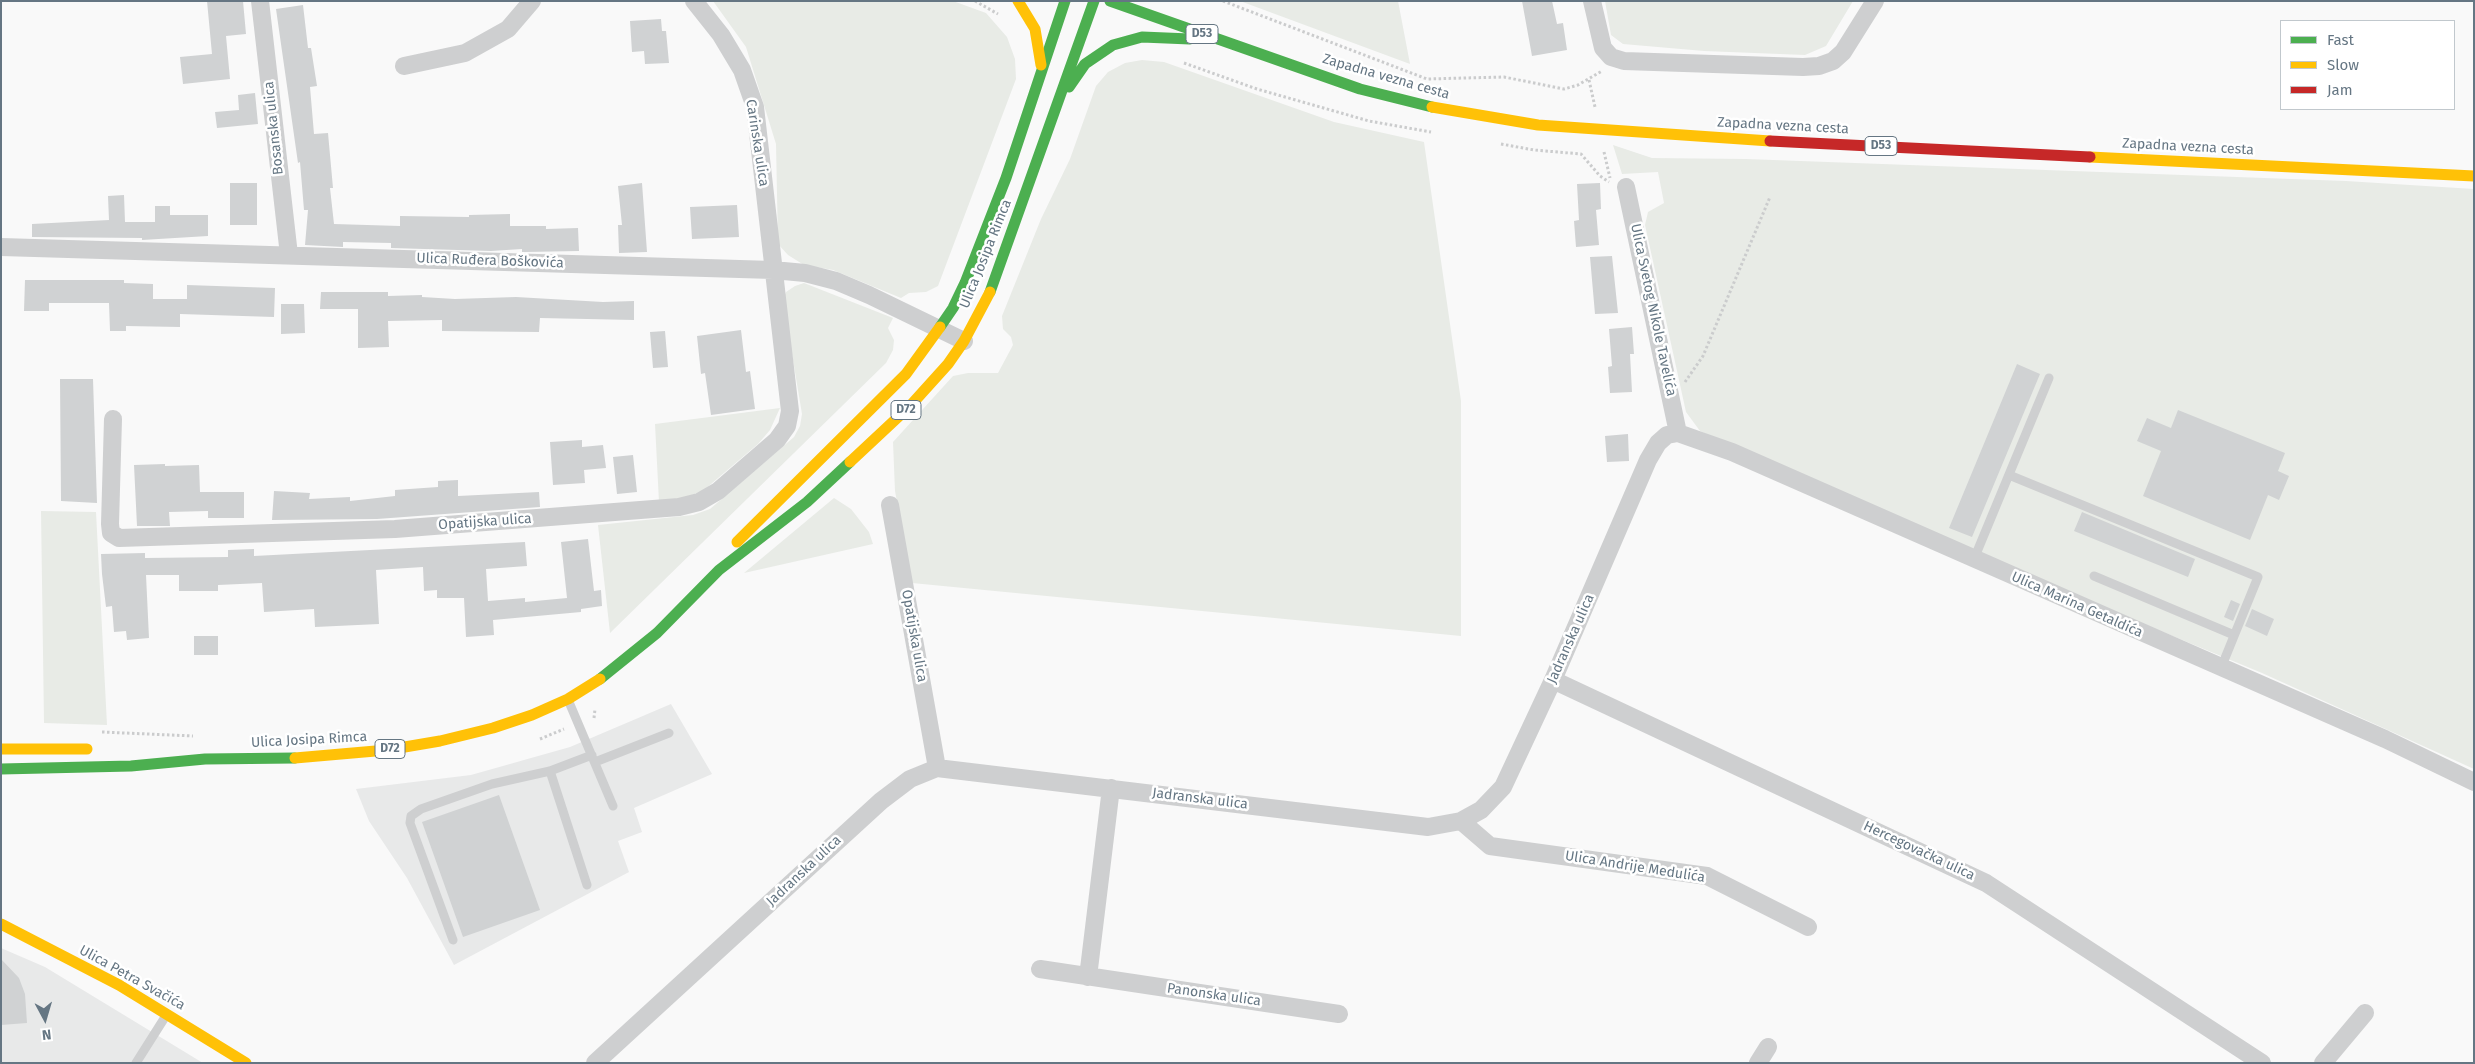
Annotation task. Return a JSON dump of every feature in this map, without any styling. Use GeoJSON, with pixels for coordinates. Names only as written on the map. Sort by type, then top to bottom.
{"type":"FeatureCollection","features":[{"type":"Feature","properties":{"kind":"main road"},"geometry":{"type":"LineString","coordinates":[[1018,1],[1035,29],[1042,68]]}},
{"type":"Feature","properties":{"kind":"main road","name":"Ulica Josipa Rimca"},"geometry":{"type":"LineString","coordinates":[[719,570],[736,544],[758,519],[906,374],[939,330],[965,283],[1006,178],[1065,1]]}},
{"type":"Feature","properties":{"kind":"main road","name":"Ulica Josipa Rimca"},"geometry":{"type":"LineString","coordinates":[[1,768],[131,766],[205,759],[339,755],[440,741],[501,725],[568,699],[594,684],[657,633],[719,570],[807,502],[875,439],[930,385],[964,341],[988,296],[1094,1]]}},
{"type":"Feature","properties":{"kind":"main road","name":"Zapadna vezna cesta"},"geometry":{"type":"LineString","coordinates":[[1110,1],[1360,88],[1450,111],[1497,119],[1584,130],[2474,176]]}},
{"type":"Feature","properties":{"kind":"main road"},"geometry":{"type":"LineString","coordinates":[[1055,109],[1085,64],[1098,53],[1124,40],[1142,37],[1168,37],[1227,43]]}},
{"type":"Feature","properties":{"kind":"main road"},"geometry":{"type":"LineString","coordinates":[[1254,39],[1295,66]]}},
{"type":"Feature","properties":{"kind":"main road"},"geometry":{"type":"LineString","coordinates":[[1,749],[97,749]]}},
{"type":"Feature","properties":{"kind":"main road","name":"Ulica Josipa Rimca"},"geometry":{"type":"LineString","coordinates":[[159,752],[205,759]]}},
{"type":"Feature","properties":{"kind":"main road","name":"Ulica Petra Svačića"},"geometry":{"type":"LineString","coordinates":[[1,924],[119,985],[246,1063]]}},
{"type":"Feature","properties":{"kind":"street","name":"Bosanska ulica"},"geometry":{"type":"LineString","coordinates":[[260,1],[289,255]]}},
{"type":"Feature","properties":{"kind":"street"},"geometry":{"type":"LineString","coordinates":[[404,66],[447,58],[472,50],[508,28],[532,1]]}},
{"type":"Feature","properties":{"kind":"street","name":"Carinska ulica"},"geometry":{"type":"LineString","coordinates":[[694,1],[721,35],[742,70],[755,107],[773,270]]}},
{"type":"Feature","properties":{"kind":"street"},"geometry":{"type":"LineString","coordinates":[[1592,1],[1603,48],[1611,57],[1624,61],[1819,66],[1833,61],[1843,52],[1876,1]]}},
{"type":"Feature","properties":{"kind":"street","name":"Ulica Svetog Nikole Tavelića"},"geometry":{"type":"LineString","coordinates":[[1626,187],[1678,433]]}},
{"type":"Feature","properties":{"kind":"street","name":"Ulica Ruđera Boškovića"},"geometry":{"type":"LineString","coordinates":[[1,247],[773,270],[805,273],[836,281],[964,341]]}},
{"type":"Feature","properties":{"kind":"street","name":"Opatijska ulica"},"geometry":{"type":"LineString","coordinates":[[113,419],[110,524],[111,533],[119,538],[395,529],[679,507],[699,502],[718,491],[778,440],[787,426],[790,411],[788,380],[773,270]]}},
{"type":"Feature","properties":{"kind":"street","name":"Ulica Marina Getaldića"},"geometry":{"type":"LineString","coordinates":[[1678,433],[1732,452],[2385,739],[2474,782]]}},
{"type":"Feature","properties":{"kind":"street","name":"Jadranska ulica"},"geometry":{"type":"LineString","coordinates":[[596,1063],[881,801],[910,778],[937,768],[1428,827],[1461,821],[1481,810],[1502,787],[1553,680],[1648,460],[1658,443],[1667,435],[1678,433]]}},
{"type":"Feature","properties":{"kind":"street","name":"Opatijska ulica"},"geometry":{"type":"LineString","coordinates":[[890,505],[937,768]]}},
{"type":"Feature","properties":{"kind":"street","name":"Hercegovačka ulica"},"geometry":{"type":"LineString","coordinates":[[1553,680],[1986,882],[2262,1063]]}},
{"type":"Feature","properties":{"kind":"street"},"geometry":{"type":"LineString","coordinates":[[1088,977],[1111,788]]}},
{"type":"Feature","properties":{"kind":"street","name":"Ulica Andrije Medulića"},"geometry":{"type":"LineString","coordinates":[[1461,821],[1490,846],[1707,876],[1808,927]]}},
{"type":"Feature","properties":{"kind":"street","name":"Panonska ulica"},"geometry":{"type":"LineString","coordinates":[[1040,970],[1340,1014]]}},
{"type":"Feature","properties":{"kind":"street"},"geometry":{"type":"LineString","coordinates":[[2323,1063],[2365,1013]]}},
{"type":"Feature","properties":{"kind":"street"},"geometry":{"type":"LineString","coordinates":[[1758,1063],[1768,1047]]}},
{"type":"Feature","properties":{"kind":"lane"},"geometry":{"type":"LineString","coordinates":[[1974,559],[2049,378]]}},
{"type":"Feature","properties":{"kind":"lane"},"geometry":{"type":"LineString","coordinates":[[2009,475],[2258,577],[2221,668]]}},
{"type":"Feature","properties":{"kind":"lane"},"geometry":{"type":"LineString","coordinates":[[2094,576],[2234,635]]}},
{"type":"Feature","properties":{"kind":"lane"},"geometry":{"type":"LineString","coordinates":[[568,699],[614,806]]}},
{"type":"Feature","properties":{"kind":"lane"},"geometry":{"type":"LineString","coordinates":[[453,940],[410,823],[411,816],[421,809],[492,784],[550,771],[669,732]]}},
{"type":"Feature","properties":{"kind":"lane"},"geometry":{"type":"LineString","coordinates":[[550,771],[587,886]]}},
{"type":"Feature","properties":{"kind":"lane"},"geometry":{"type":"LineString","coordinates":[[136,1063],[168,1014]]}},
{"type":"Feature","properties":{"kind":"path"},"geometry":{"type":"LineString","coordinates":[[975,1],[1000,15]]}},
{"type":"Feature","properties":{"kind":"path"},"geometry":{"type":"LineString","coordinates":[[1223,1],[1427,79],[1504,77],[1564,89],[1588,80],[1594,106]]}},
{"type":"Feature","properties":{"kind":"path"},"geometry":{"type":"LineString","coordinates":[[1177,60],[1257,89],[1369,121],[1437,133]]}},
{"type":"Feature","properties":{"kind":"path"},"geometry":{"type":"LineString","coordinates":[[1495,143],[1534,150],[1581,154],[1600,176],[1611,184],[1606,159]]}},
{"type":"Feature","properties":{"kind":"path"},"geometry":{"type":"LineString","coordinates":[[1672,401],[1703,356],[1770,197]]}},
{"type":"Feature","properties":{"kind":"path"},"geometry":{"type":"LineString","coordinates":[[540,738],[564,730]]}},
{"type":"Feature","properties":{"kind":"path"},"geometry":{"type":"LineString","coordinates":[[97,732],[203,736]]}},
{"type":"Feature","properties":{"kind":"shaded area"},"geometry":{"type":"Polygon","coordinates":[[[713,1],[953,1],[986,13],[1007,37],[1015,59],[1016,79],[938,286],[926,292],[909,293],[901,298],[833,270],[804,265],[788,255],[778,244],[776,144],[746,47],[713,1]]]}},
{"type":"Feature","properties":{"kind":"shaded area"},"geometry":{"type":"Polygon","coordinates":[[[1240,1],[1398,1],[1410,64],[1240,1]]]}},
{"type":"Feature","properties":{"kind":"shaded area"},"geometry":{"type":"Polygon","coordinates":[[[1605,1],[1853,1],[1826,46],[1805,55],[1704,51],[1623,44],[1611,35],[1605,1]]]}},
{"type":"Feature","properties":{"kind":"shaded area"},"geometry":{"type":"Polygon","coordinates":[[[1142,60],[1164,62],[1334,122],[1424,142],[1461,401],[1461,636],[912,583],[895,491],[893,442],[953,376],[968,373],[998,373],[1013,345],[1011,337],[1003,329],[1002,316],[1041,219],[1070,159],[1096,86],[1108,72],[1125,63],[1142,60]]]}},
{"type":"Feature","properties":{"kind":"shaded area"},"geometry":{"type":"Polygon","coordinates":[[[1613,145],[1652,158],[1746,159],[2346,181],[2474,189],[2474,769],[2262,673],[1858,506],[1700,431],[1686,412],[1645,225],[1648,212],[1664,203],[1658,172],[1622,174],[1613,145]]]}},
{"type":"Feature","properties":{"kind":"shaded area"},"geometry":{"type":"Polygon","coordinates":[[[804,283],[893,318],[888,328],[894,340],[893,350],[886,363],[610,633],[598,525],[693,515],[710,509],[794,437],[800,426],[802,414],[783,300],[786,292],[804,283]]]}},
{"type":"Feature","properties":{"kind":"shaded area"},"geometry":{"type":"Polygon","coordinates":[[[780,408],[770,430],[758,444],[704,490],[683,499],[659,502],[655,424],[780,408]]]}},
{"type":"Feature","properties":{"kind":"shaded area"},"geometry":{"type":"Polygon","coordinates":[[[834,498],[851,509],[869,532],[873,544],[744,573],[834,498]]]}},
{"type":"Feature","properties":{"kind":"shaded area"},"geometry":{"type":"Polygon","coordinates":[[[41,511],[96,512],[107,725],[44,723],[41,511]]]}},
{"type":"Feature","properties":{"kind":"shaded area"},"geometry":{"type":"Polygon","coordinates":[[[671,704],[712,774],[634,808],[642,832],[618,841],[629,872],[454,965],[407,878],[369,821],[356,789],[471,775],[570,747],[671,704]]]}},
{"type":"Feature","properties":{"kind":"shaded area"},"geometry":{"type":"Polygon","coordinates":[[[1,948],[45,967],[203,1063],[1,1063],[1,948]]]}},
{"type":"Feature","properties":{"kind":"building"},"geometry":{"type":"Polygon","coordinates":[[[207,1],[243,1],[246,34],[226,36],[230,79],[183,84],[180,57],[212,54],[207,1]]]}},
{"type":"Feature","properties":{"kind":"building"},"geometry":{"type":"Polygon","coordinates":[[[1522,1],[1552,1],[1557,24],[1563,23],[1567,50],[1532,56],[1522,1]]]}},
{"type":"Feature","properties":{"kind":"building"},"geometry":{"type":"Polygon","coordinates":[[[303,5],[308,48],[311,48],[317,86],[310,87],[314,134],[328,133],[333,188],[330,188],[334,224],[400,226],[400,216],[469,217],[469,215],[510,214],[510,226],[546,226],[546,229],[578,228],[579,251],[522,252],[522,249],[491,251],[391,248],[391,243],[343,242],[343,247],[305,245],[308,210],[304,210],[300,162],[298,163],[276,9],[303,5]]]}},
{"type":"Feature","properties":{"kind":"building"},"geometry":{"type":"Polygon","coordinates":[[[661,19],[662,31],[666,31],[669,63],[645,64],[644,51],[632,52],[630,21],[661,19]]]}},
{"type":"Feature","properties":{"kind":"building"},"geometry":{"type":"Polygon","coordinates":[[[255,93],[258,124],[217,128],[215,112],[239,110],[238,95],[255,93]]]}},
{"type":"Feature","properties":{"kind":"building"},"geometry":{"type":"Polygon","coordinates":[[[230,183],[257,183],[257,225],[230,225],[230,183]]]}},
{"type":"Feature","properties":{"kind":"building"},"geometry":{"type":"Polygon","coordinates":[[[642,183],[647,252],[619,253],[618,225],[622,225],[618,186],[642,183]]]}},
{"type":"Feature","properties":{"kind":"building"},"geometry":{"type":"Polygon","coordinates":[[[1600,183],[1601,209],[1596,210],[1599,245],[1576,247],[1574,221],[1579,220],[1577,184],[1600,183]]]}},
{"type":"Feature","properties":{"kind":"building"},"geometry":{"type":"Polygon","coordinates":[[[124,195],[125,222],[155,222],[155,206],[170,206],[170,215],[208,215],[208,236],[142,240],[142,238],[32,237],[32,224],[109,220],[108,196],[124,195]]]}},
{"type":"Feature","properties":{"kind":"building"},"geometry":{"type":"Polygon","coordinates":[[[737,205],[739,237],[692,239],[690,207],[737,205]]]}},
{"type":"Feature","properties":{"kind":"building"},"geometry":{"type":"Polygon","coordinates":[[[1612,256],[1618,313],[1595,314],[1590,257],[1612,256]]]}},
{"type":"Feature","properties":{"kind":"building"},"geometry":{"type":"Polygon","coordinates":[[[25,280],[124,280],[124,283],[153,284],[153,299],[187,299],[187,285],[275,288],[274,317],[180,314],[180,327],[126,326],[126,331],[110,331],[109,303],[49,303],[49,311],[24,311],[25,280]]]}},
{"type":"Feature","properties":{"kind":"building"},"geometry":{"type":"Polygon","coordinates":[[[321,292],[388,292],[388,296],[422,295],[422,297],[455,299],[516,297],[603,302],[634,301],[634,320],[540,318],[539,332],[442,331],[442,320],[388,321],[389,347],[358,348],[358,309],[320,309],[321,292]]]}},
{"type":"Feature","properties":{"kind":"building"},"geometry":{"type":"Polygon","coordinates":[[[281,304],[304,304],[305,333],[281,334],[281,304]]]}},
{"type":"Feature","properties":{"kind":"building"},"geometry":{"type":"Polygon","coordinates":[[[1632,327],[1634,354],[1630,354],[1632,392],[1610,393],[1608,367],[1612,366],[1609,329],[1632,327]]]}},
{"type":"Feature","properties":{"kind":"building"},"geometry":{"type":"Polygon","coordinates":[[[741,330],[746,372],[750,371],[755,409],[711,415],[705,373],[701,374],[697,336],[741,330]]]}},
{"type":"Feature","properties":{"kind":"building"},"geometry":{"type":"Polygon","coordinates":[[[665,331],[668,367],[653,368],[650,332],[665,331]]]}},
{"type":"Feature","properties":{"kind":"building"},"geometry":{"type":"Polygon","coordinates":[[[2017,364],[2040,374],[1972,537],[1949,528],[2017,364]]]}},
{"type":"Feature","properties":{"kind":"building"},"geometry":{"type":"Polygon","coordinates":[[[60,379],[93,379],[97,503],[61,501],[60,379]]]}},
{"type":"Feature","properties":{"kind":"building"},"geometry":{"type":"Polygon","coordinates":[[[2178,410],[2285,453],[2278,471],[2289,476],[2279,500],[2268,495],[2250,540],[2143,496],[2161,451],[2137,441],[2147,418],[2171,428],[2178,410]]]}},
{"type":"Feature","properties":{"kind":"building"},"geometry":{"type":"Polygon","coordinates":[[[1628,434],[1629,461],[1607,462],[1605,436],[1628,434]]]}},
{"type":"Feature","properties":{"kind":"building"},"geometry":{"type":"Polygon","coordinates":[[[582,440],[582,447],[603,445],[606,468],[584,470],[585,483],[553,485],[550,442],[582,440]]]}},
{"type":"Feature","properties":{"kind":"building"},"geometry":{"type":"Polygon","coordinates":[[[633,455],[637,492],[617,494],[613,457],[633,455]]]}},
{"type":"Feature","properties":{"kind":"building"},"geometry":{"type":"Polygon","coordinates":[[[165,464],[165,466],[199,465],[200,492],[244,492],[244,518],[208,518],[208,511],[169,512],[170,526],[137,526],[134,465],[165,464]]]}},
{"type":"Feature","properties":{"kind":"building"},"geometry":{"type":"Polygon","coordinates":[[[458,480],[458,496],[539,492],[540,507],[377,519],[272,520],[274,491],[310,493],[309,499],[350,497],[350,501],[395,496],[395,490],[438,487],[438,481],[458,480]]]}},
{"type":"Feature","properties":{"kind":"building"},"geometry":{"type":"Polygon","coordinates":[[[2082,512],[2195,559],[2188,577],[2074,531],[2082,512]]]}},
{"type":"Feature","properties":{"kind":"building"},"geometry":{"type":"Polygon","coordinates":[[[588,539],[594,591],[601,590],[602,606],[581,609],[581,612],[493,620],[494,635],[466,637],[464,598],[437,598],[437,590],[424,591],[423,567],[376,570],[379,624],[315,627],[314,609],[264,612],[262,583],[218,585],[218,591],[179,591],[179,575],[146,575],[149,638],[127,640],[126,631],[114,632],[112,606],[106,607],[102,574],[101,554],[145,553],[145,558],[228,557],[228,550],[254,549],[254,556],[525,542],[527,566],[486,569],[488,601],[525,598],[525,602],[567,598],[561,542],[588,539]]]}},
{"type":"Feature","properties":{"kind":"building"},"geometry":{"type":"Polygon","coordinates":[[[2231,600],[2240,604],[2233,621],[2224,617],[2231,600]]]}},
{"type":"Feature","properties":{"kind":"building"},"geometry":{"type":"Polygon","coordinates":[[[2252,609],[2274,619],[2267,636],[2245,626],[2252,609]]]}},
{"type":"Feature","properties":{"kind":"building"},"geometry":{"type":"Polygon","coordinates":[[[194,636],[218,636],[218,655],[194,655],[194,636]]]}},
{"type":"Feature","properties":{"kind":"building"},"geometry":{"type":"Polygon","coordinates":[[[499,795],[540,910],[463,937],[422,822],[499,795]]]}},
{"type":"Feature","properties":{"kind":"building"},"geometry":{"type":"Polygon","coordinates":[[[1,959],[19,978],[25,994],[27,1023],[1,1025],[1,959]]]}},
{"type":"Feature","properties":{"kind":"traffic: fast"},"geometry":{"type":"LineString","coordinates":[[940,327],[953,308],[965,283],[1006,178],[1065,1]]}},
{"type":"Feature","properties":{"kind":"traffic: fast"},"geometry":{"type":"LineString","coordinates":[[990,292],[1094,1]]}},
{"type":"Feature","properties":{"kind":"traffic: fast"},"geometry":{"type":"LineString","coordinates":[[1110,1],[1360,89],[1432,107]]}},
{"type":"Feature","properties":{"kind":"traffic: fast"},"geometry":{"type":"LineString","coordinates":[[1069,87],[1085,64],[1113,45],[1142,37],[1190,39]]}},
{"type":"Feature","properties":{"kind":"traffic: fast"},"geometry":{"type":"LineString","coordinates":[[600,679],[657,633],[719,570],[807,502],[850,462]]}},
{"type":"Feature","properties":{"kind":"traffic: fast"},"geometry":{"type":"LineString","coordinates":[[1,769],[131,766],[205,759],[295,758]]}},
{"type":"Feature","properties":{"kind":"traffic: slow"},"geometry":{"type":"LineString","coordinates":[[1018,1],[1035,29],[1041,65]]}},
{"type":"Feature","properties":{"kind":"traffic: slow"},"geometry":{"type":"LineString","coordinates":[[1432,107],[1538,125],[1770,141]]}},
{"type":"Feature","properties":{"kind":"traffic: slow"},"geometry":{"type":"LineString","coordinates":[[2090,157],[2474,176]]}},
{"type":"Feature","properties":{"kind":"traffic: slow"},"geometry":{"type":"LineString","coordinates":[[850,462],[911,405],[948,364],[964,341],[990,292]]}},
{"type":"Feature","properties":{"kind":"traffic: slow"},"geometry":{"type":"LineString","coordinates":[[737,542],[906,374],[940,327]]}},
{"type":"Feature","properties":{"kind":"traffic: slow"},"geometry":{"type":"LineString","coordinates":[[295,758],[387,750],[440,741],[493,728],[532,715],[568,699],[600,679]]}},
{"type":"Feature","properties":{"kind":"traffic: slow"},"geometry":{"type":"LineString","coordinates":[[1,749],[87,749]]}},
{"type":"Feature","properties":{"kind":"traffic: slow"},"geometry":{"type":"LineString","coordinates":[[1,924],[119,985],[246,1063]]}},
{"type":"Feature","properties":{"kind":"traffic: jam"},"geometry":{"type":"LineString","coordinates":[[1770,141],[2090,157]]}}]}
